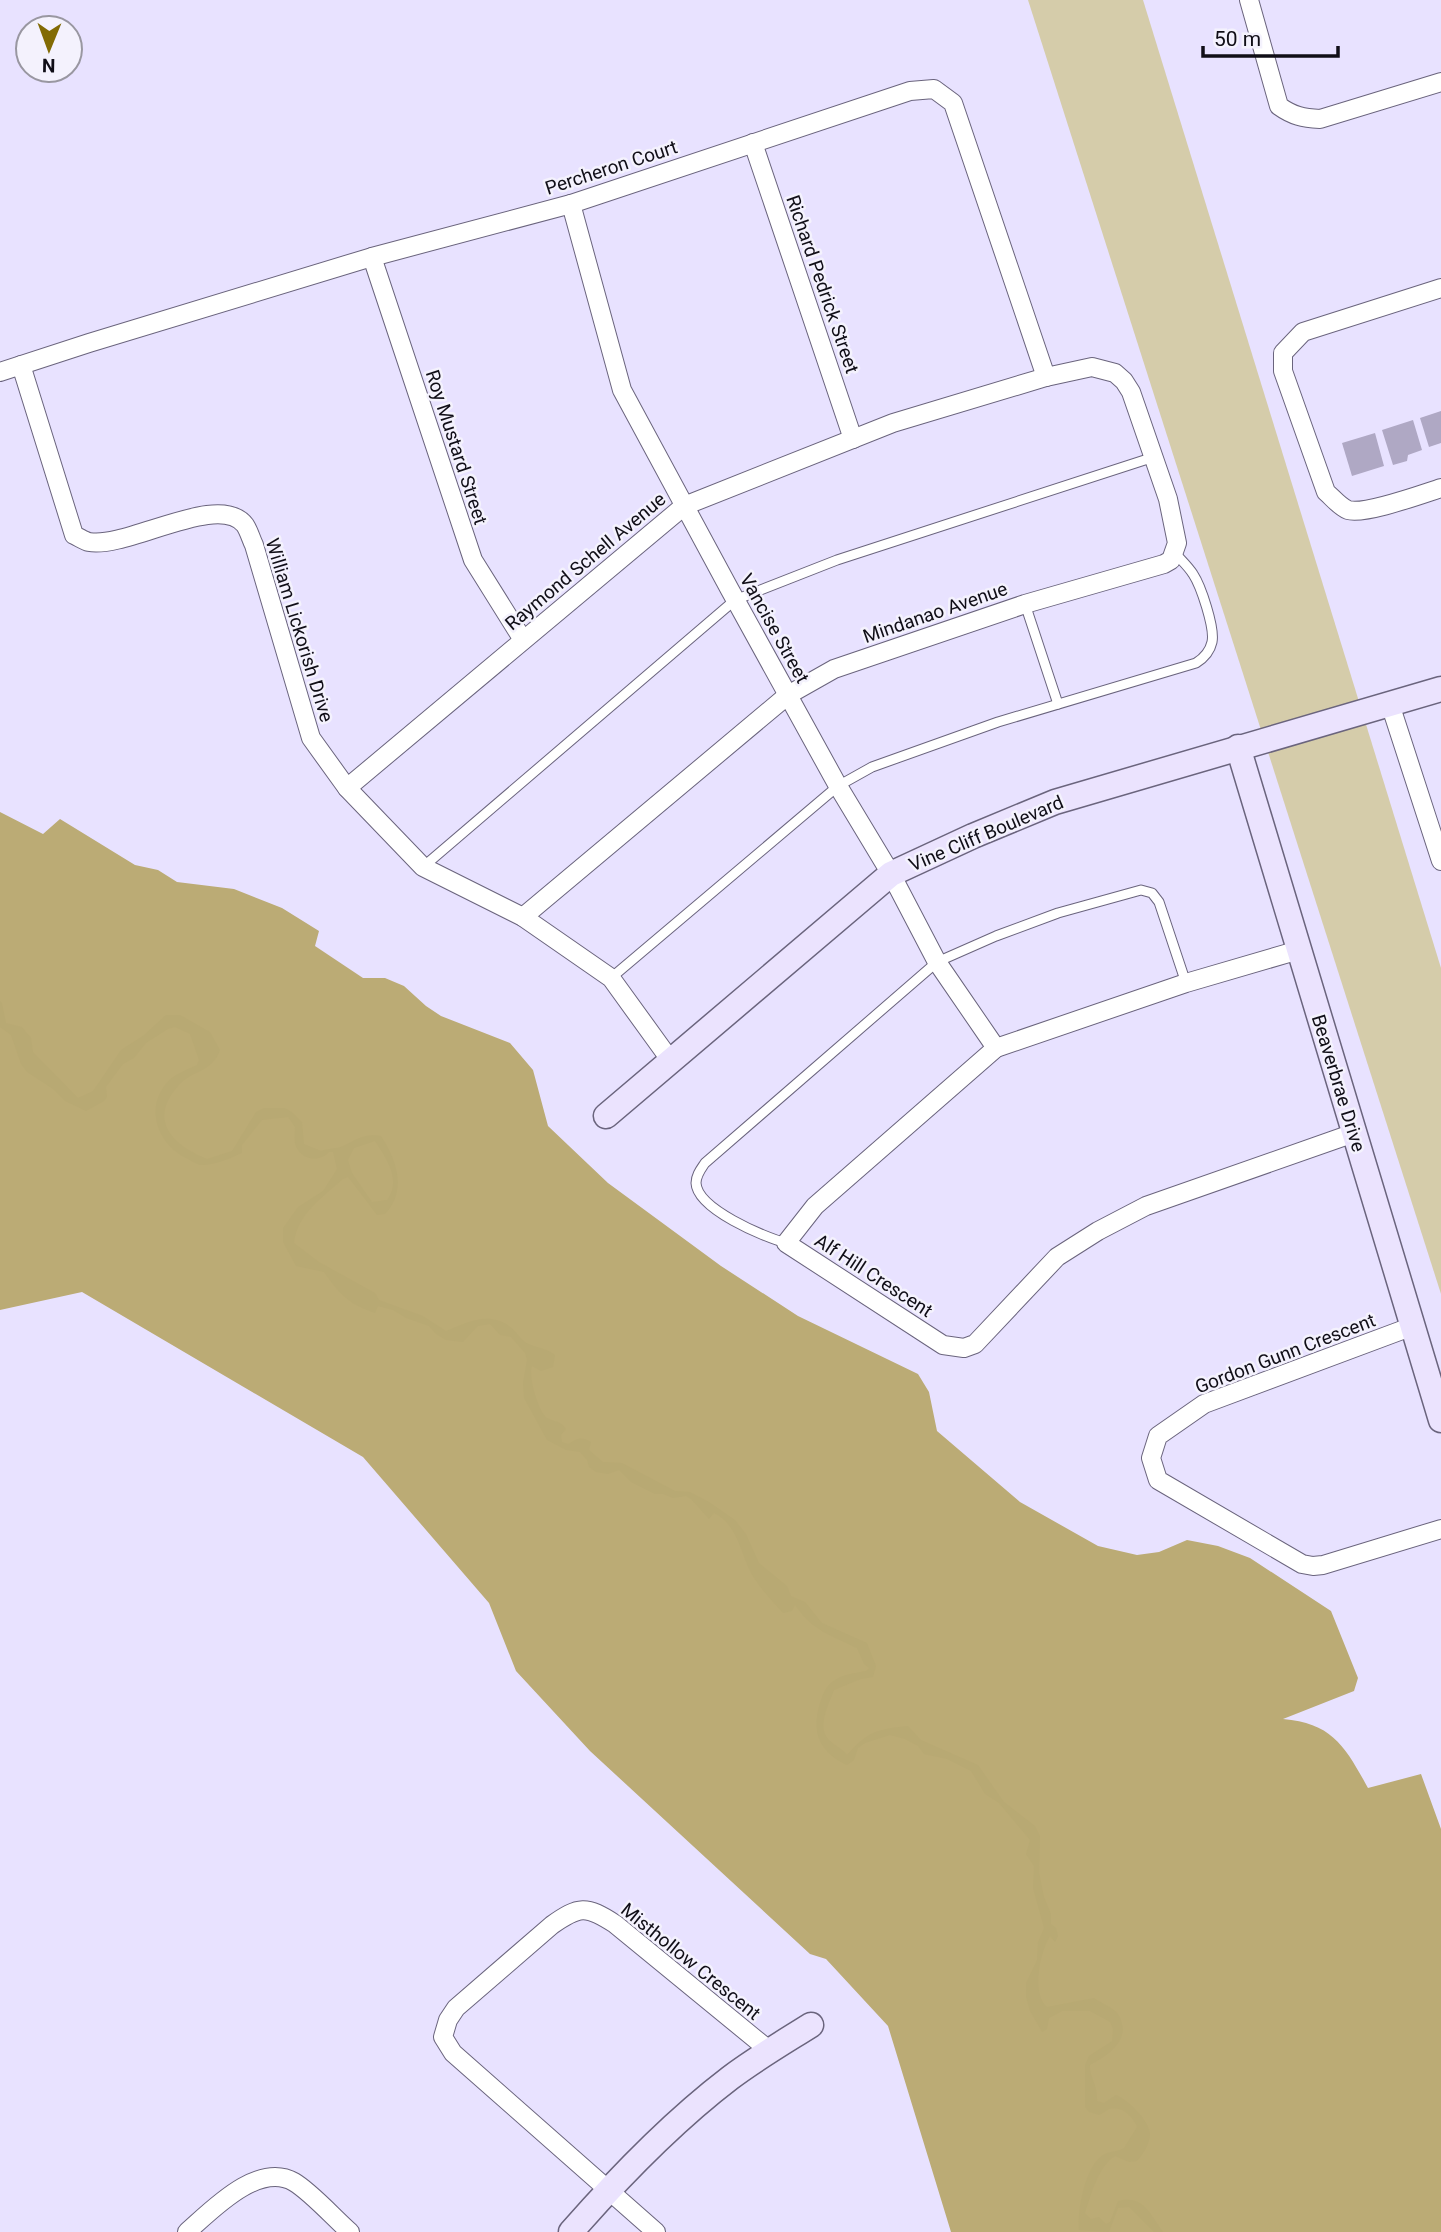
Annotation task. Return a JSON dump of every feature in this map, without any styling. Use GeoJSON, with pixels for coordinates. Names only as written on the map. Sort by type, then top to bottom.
{"type":"FeatureCollection","features":[{"type":"Feature","properties":{"kind":"street"},"geometry":{"type":"LineString","coordinates":[[1249,0],[1279,106],[1292,115],[1320,119],[1441,82]]}},
{"type":"Feature","properties":{"kind":"street","name":"Percheron Court"},"geometry":{"type":"LineString","coordinates":[[0,372],[372,257],[570,204],[910,91],[934,89],[953,103],[1046,377]]}},
{"type":"Feature","properties":{"kind":"street","name":"Richard Pedrick Street"},"geometry":{"type":"LineString","coordinates":[[753,143],[853,439]]}},
{"type":"Feature","properties":{"kind":"street","name":"Vancise Street"},"geometry":{"type":"LineString","coordinates":[[570,204],[622,390],[735,600],[838,786],[891,874],[937,962],[996,1048]]}},
{"type":"Feature","properties":{"kind":"street","name":"Roy Mustard Street"},"geometry":{"type":"LineString","coordinates":[[372,257],[473,560],[523,640]]}},
{"type":"Feature","properties":{"kind":"street"},"geometry":{"type":"LineString","coordinates":[[1441,288],[1303,332],[1283,353],[1283,371],[1326,492],[1339,505],[1350,511],[1374,508],[1441,488]]}},
{"type":"Feature","properties":{"kind":"street","name":"William Lickorish Drive"},"geometry":{"type":"LineString","coordinates":[[21,365],[74,535],[88,542],[113,541],[209,513],[229,515],[244,524],[254,545],[311,738],[347,788],[424,867],[523,918],[611,978],[671,1061]]}},
{"type":"Feature","properties":{"kind":"street"},"geometry":{"type":"LineString","coordinates":[[1046,377],[1093,367],[1115,373],[1124,381],[1131,391],[1154,457],[1173,523],[1177,543],[1175,553]]}},
{"type":"Feature","properties":{"kind":"street","name":"Raymond Schell Avenue"},"geometry":{"type":"LineString","coordinates":[[347,788],[684,506],[893,423],[1046,377]]}},
{"type":"Feature","properties":{"kind":"street","name":"Mindanao Avenue"},"geometry":{"type":"LineString","coordinates":[[523,918],[788,695],[834,669],[1025,604],[1164,564],[1171,560],[1175,553]]}},
{"type":"Feature","properties":{"kind":"street","name":"Vine Cliff Boulevard"},"geometry":{"type":"LineString","coordinates":[[606,1116],[891,874],[1055,802],[1441,689]]}},
{"type":"Feature","properties":{"kind":"street"},"geometry":{"type":"LineString","coordinates":[[1390,704],[1441,861]]}},
{"type":"Feature","properties":{"kind":"street","name":"Beaverbrae Drive"},"geometry":{"type":"LineString","coordinates":[[1238,747],[1441,1420]]}},
{"type":"Feature","properties":{"kind":"street","name":"Alf Hill Crescent"},"geometry":{"type":"LineString","coordinates":[[1299,950],[1186,983],[996,1048],[815,1206],[786,1244],[943,1345],[964,1348],[988,1332],[1057,1257],[1098,1231],[1146,1206],[1354,1133]]}},
{"type":"Feature","properties":{"kind":"street","name":"Gordon Gunn Crescent"},"geometry":{"type":"LineString","coordinates":[[1413,1325],[1204,1404],[1158,1436],[1151,1458],[1158,1480],[1302,1564],[1322,1565],[1441,1529]]}},
{"type":"Feature","properties":{"kind":"street","name":"Misthollow Crescent"},"geometry":{"type":"LineString","coordinates":[[608,2191],[453,2053],[443,2037],[447,2020],[456,2008],[552,1925],[575,1911],[584,1909],[599,1914],[615,1924],[770,2051]]}},
{"type":"Feature","properties":{"kind":"street"},"geometry":{"type":"LineString","coordinates":[[571,2232],[664,2133],[730,2078],[811,2025]]}},
{"type":"Feature","properties":{"kind":"street"},"geometry":{"type":"LineString","coordinates":[[187,2232],[220,2202],[253,2181],[273,2177],[294,2182],[351,2232]]}},
{"type":"Feature","properties":{"kind":"street"},"geometry":{"type":"LineString","coordinates":[[608,2191],[656,2232]]}},
{"type":"Feature","properties":{"kind":"lane"},"geometry":{"type":"LineString","coordinates":[[424,867],[735,600],[837,560],[1154,457]]}},
{"type":"Feature","properties":{"kind":"lane"},"geometry":{"type":"LineString","coordinates":[[611,978],[838,786],[872,767],[998,722],[1196,663],[1208,652],[1213,633],[1202,592],[1194,575],[1175,553]]}},
{"type":"Feature","properties":{"kind":"lane"},"geometry":{"type":"LineString","coordinates":[[1025,604],[1058,705]]}},
{"type":"Feature","properties":{"kind":"lane"},"geometry":{"type":"LineString","coordinates":[[786,1244],[761,1236],[701,1196],[696,1184],[698,1173],[705,1163],[937,962],[1058,913],[1141,890],[1152,893],[1159,902],[1186,983]]}},
{"type":"Feature","properties":{"kind":"shaded area"},"geometry":{"type":"Polygon","coordinates":[[[1028,0],[1143,0],[1441,968],[1441,1294],[1028,0]]]}},
{"type":"Feature","properties":{"kind":"shaded area"},"geometry":{"type":"Polygon","coordinates":[[[0,812],[43,834],[60,819],[135,865],[158,870],[177,882],[234,889],[282,908],[319,931],[315,946],[363,978],[385,978],[404,986],[441,1016],[510,1043],[533,1070],[548,1126],[608,1183],[721,1266],[798,1316],[918,1374],[929,1392],[937,1431],[1020,1502],[1098,1546],[1137,1555],[1159,1552],[1187,1540],[1218,1546],[1250,1558],[1331,1611],[1358,1678],[1354,1691],[1283,1719],[1314,1726],[1336,1740],[1368,1788],[1421,1774],[1441,1829],[1441,2232],[951,2232],[888,2026],[826,1959],[810,1954],[590,1751],[516,1671],[489,1603],[363,1457],[82,1292],[0,1310],[0,812]]]}},
{"type":"Feature","properties":{"kind":"shaded area"},"geometry":{"type":"Polygon","coordinates":[[[0,1001],[6,1023],[22,1027],[31,1038],[33,1052],[78,1098],[93,1091],[121,1050],[144,1035],[166,1015],[180,1015],[210,1032],[220,1050],[216,1057],[207,1067],[179,1085],[165,1109],[168,1130],[174,1139],[207,1159],[232,1151],[256,1112],[264,1108],[285,1108],[293,1113],[302,1122],[304,1144],[321,1151],[341,1147],[365,1136],[381,1136],[395,1165],[398,1186],[392,1205],[385,1214],[377,1215],[348,1177],[312,1207],[300,1223],[294,1243],[319,1262],[375,1293],[379,1300],[423,1316],[446,1331],[469,1322],[493,1319],[509,1326],[525,1342],[555,1355],[553,1367],[541,1371],[532,1366],[531,1377],[537,1401],[544,1414],[566,1429],[561,1435],[562,1442],[568,1444],[580,1438],[588,1440],[591,1442],[589,1450],[603,1462],[622,1463],[675,1491],[690,1492],[709,1502],[735,1520],[746,1534],[759,1563],[787,1586],[791,1596],[805,1602],[822,1623],[867,1643],[876,1666],[873,1677],[834,1690],[824,1722],[825,1735],[829,1740],[847,1755],[873,1733],[908,1726],[921,1740],[978,1765],[1004,1802],[1035,1826],[1040,1836],[1039,1872],[1044,1897],[1051,1914],[1051,1924],[1056,1928],[1058,1936],[1055,1942],[1050,1936],[1040,1962],[1038,1983],[1042,2001],[1047,2007],[1094,1998],[1118,2014],[1123,2031],[1121,2038],[1111,2051],[1090,2065],[1097,2101],[1104,2103],[1116,2095],[1121,2098],[1142,2117],[1150,2134],[1144,2152],[1137,2161],[1129,2162],[1115,2156],[1104,2167],[1085,2213],[1091,2219],[1099,2217],[1106,2224],[1110,2222],[1118,2201],[1134,2201],[1145,2207],[1163,2232],[1154,2232],[1129,2207],[1118,2208],[1109,2232],[1079,2230],[1081,2201],[1091,2169],[1103,2155],[1124,2148],[1137,2127],[1130,2115],[1122,2110],[1113,2108],[1099,2115],[1089,2112],[1085,2107],[1085,2065],[1089,2056],[1112,2041],[1113,2029],[1110,2022],[1090,2011],[1062,2011],[1049,2018],[1047,2029],[1042,2032],[1030,2011],[1026,1983],[1037,1960],[1038,1942],[1044,1928],[1033,1888],[1034,1866],[1026,1854],[1030,1840],[999,1803],[985,1794],[971,1771],[947,1759],[924,1754],[918,1746],[905,1739],[890,1735],[865,1743],[858,1748],[854,1760],[847,1765],[830,1754],[820,1740],[817,1713],[827,1687],[839,1678],[869,1668],[864,1664],[857,1648],[815,1627],[795,1605],[792,1611],[783,1613],[754,1578],[733,1532],[722,1518],[714,1513],[709,1519],[686,1496],[673,1498],[655,1494],[631,1482],[619,1470],[608,1474],[596,1472],[589,1467],[580,1452],[566,1450],[547,1440],[524,1398],[523,1383],[527,1360],[525,1353],[511,1337],[500,1335],[490,1324],[478,1326],[463,1342],[446,1340],[429,1326],[393,1310],[378,1306],[375,1313],[358,1306],[340,1293],[324,1272],[296,1266],[283,1242],[283,1228],[298,1207],[323,1191],[337,1169],[333,1152],[314,1158],[301,1154],[295,1145],[295,1127],[288,1117],[262,1120],[242,1145],[242,1153],[222,1161],[200,1165],[177,1152],[162,1136],[156,1106],[168,1081],[197,1065],[199,1060],[190,1034],[175,1027],[146,1043],[134,1058],[123,1064],[106,1087],[107,1097],[104,1101],[86,1111],[65,1101],[53,1089],[27,1072],[21,1064],[11,1035],[0,1027],[0,1001]],[[375,1141],[354,1148],[348,1160],[352,1173],[372,1202],[387,1200],[393,1185],[391,1169],[375,1141]]]}},
{"type":"Feature","properties":{"kind":"building"},"geometry":{"type":"Polygon","coordinates":[[[1441,411],[1441,443],[1429,447],[1420,418],[1441,411]]]}},
{"type":"Feature","properties":{"kind":"building"},"geometry":{"type":"Polygon","coordinates":[[[1413,420],[1422,450],[1408,455],[1407,461],[1393,465],[1382,430],[1413,420]]]}},
{"type":"Feature","properties":{"kind":"building"},"geometry":{"type":"Polygon","coordinates":[[[1375,433],[1384,466],[1352,476],[1342,443],[1375,433]]]}}]}
